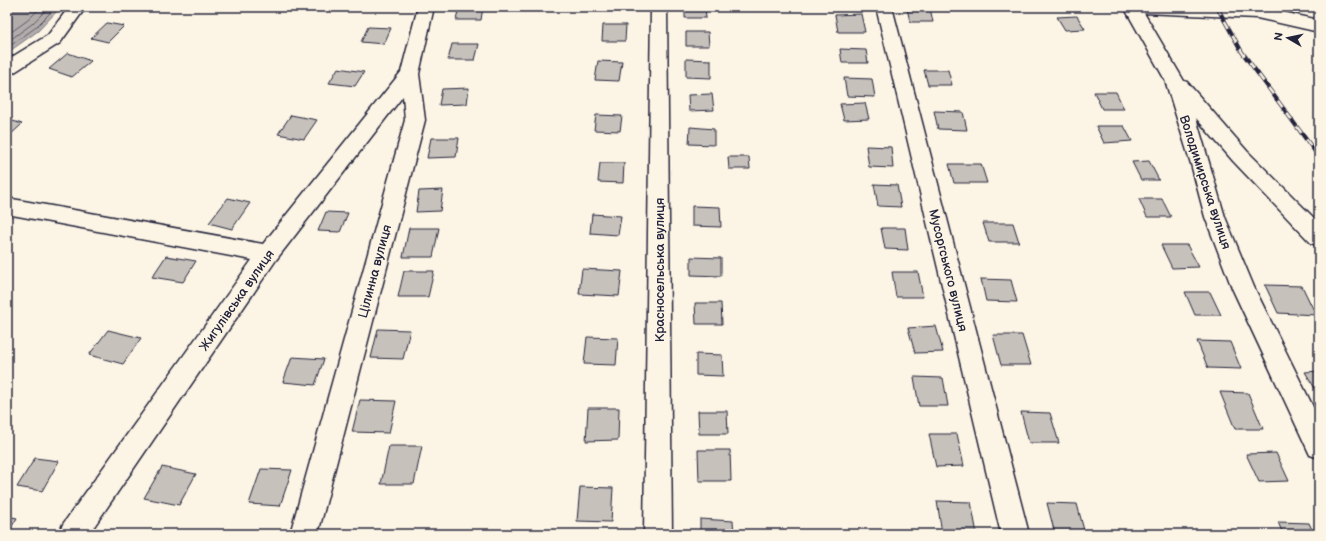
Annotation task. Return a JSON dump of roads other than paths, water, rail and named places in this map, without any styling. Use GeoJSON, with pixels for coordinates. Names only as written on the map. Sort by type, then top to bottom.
{"type":"FeatureCollection","features":[{"type":"Feature","properties":{"kind":"street"},"geometry":{"type":"LineString","coordinates":[[7,69],[54,39],[78,7]]}},
{"type":"Feature","properties":{"kind":"street","name":"Цілинна вулиця"},"geometry":{"type":"LineString","coordinates":[[304,534],[415,120],[410,74],[426,7]]}},
{"type":"Feature","properties":{"kind":"street","name":"Красносельська вулиця"},"geometry":{"type":"LineString","coordinates":[[658,534],[660,7]]}},
{"type":"Feature","properties":{"kind":"street","name":"Мусоргського вулиця"},"geometry":{"type":"LineString","coordinates":[[884,7],[1015,534]]}},
{"type":"Feature","properties":{"kind":"street","name":"Володимирська вулиця"},"geometry":{"type":"LineString","coordinates":[[1132,7],[1174,80],[1201,164],[1215,217],[1243,288],[1319,446]]}},
{"type":"Feature","properties":{"kind":"street"},"geometry":{"type":"LineString","coordinates":[[1138,7],[1287,14],[1319,26]]}},
{"type":"Feature","properties":{"kind":"street","name":"Жигулівська вулиця"},"geometry":{"type":"LineString","coordinates":[[73,534],[268,254],[410,74]]}},
{"type":"Feature","properties":{"kind":"street"},"geometry":{"type":"LineString","coordinates":[[1174,80],[1240,156],[1319,237]]}},
{"type":"Feature","properties":{"kind":"street"},"geometry":{"type":"LineString","coordinates":[[7,206],[268,254]]}},
{"type":"Feature","properties":{"kind":"water"},"geometry":{"type":"Polygon","coordinates":[[[7,7],[61,7],[38,31],[7,53],[7,7]]]}},
{"type":"Feature","properties":{"kind":"railway"},"geometry":{"type":"LineString","coordinates":[[1217,7],[1242,52],[1319,157]]}}]}
